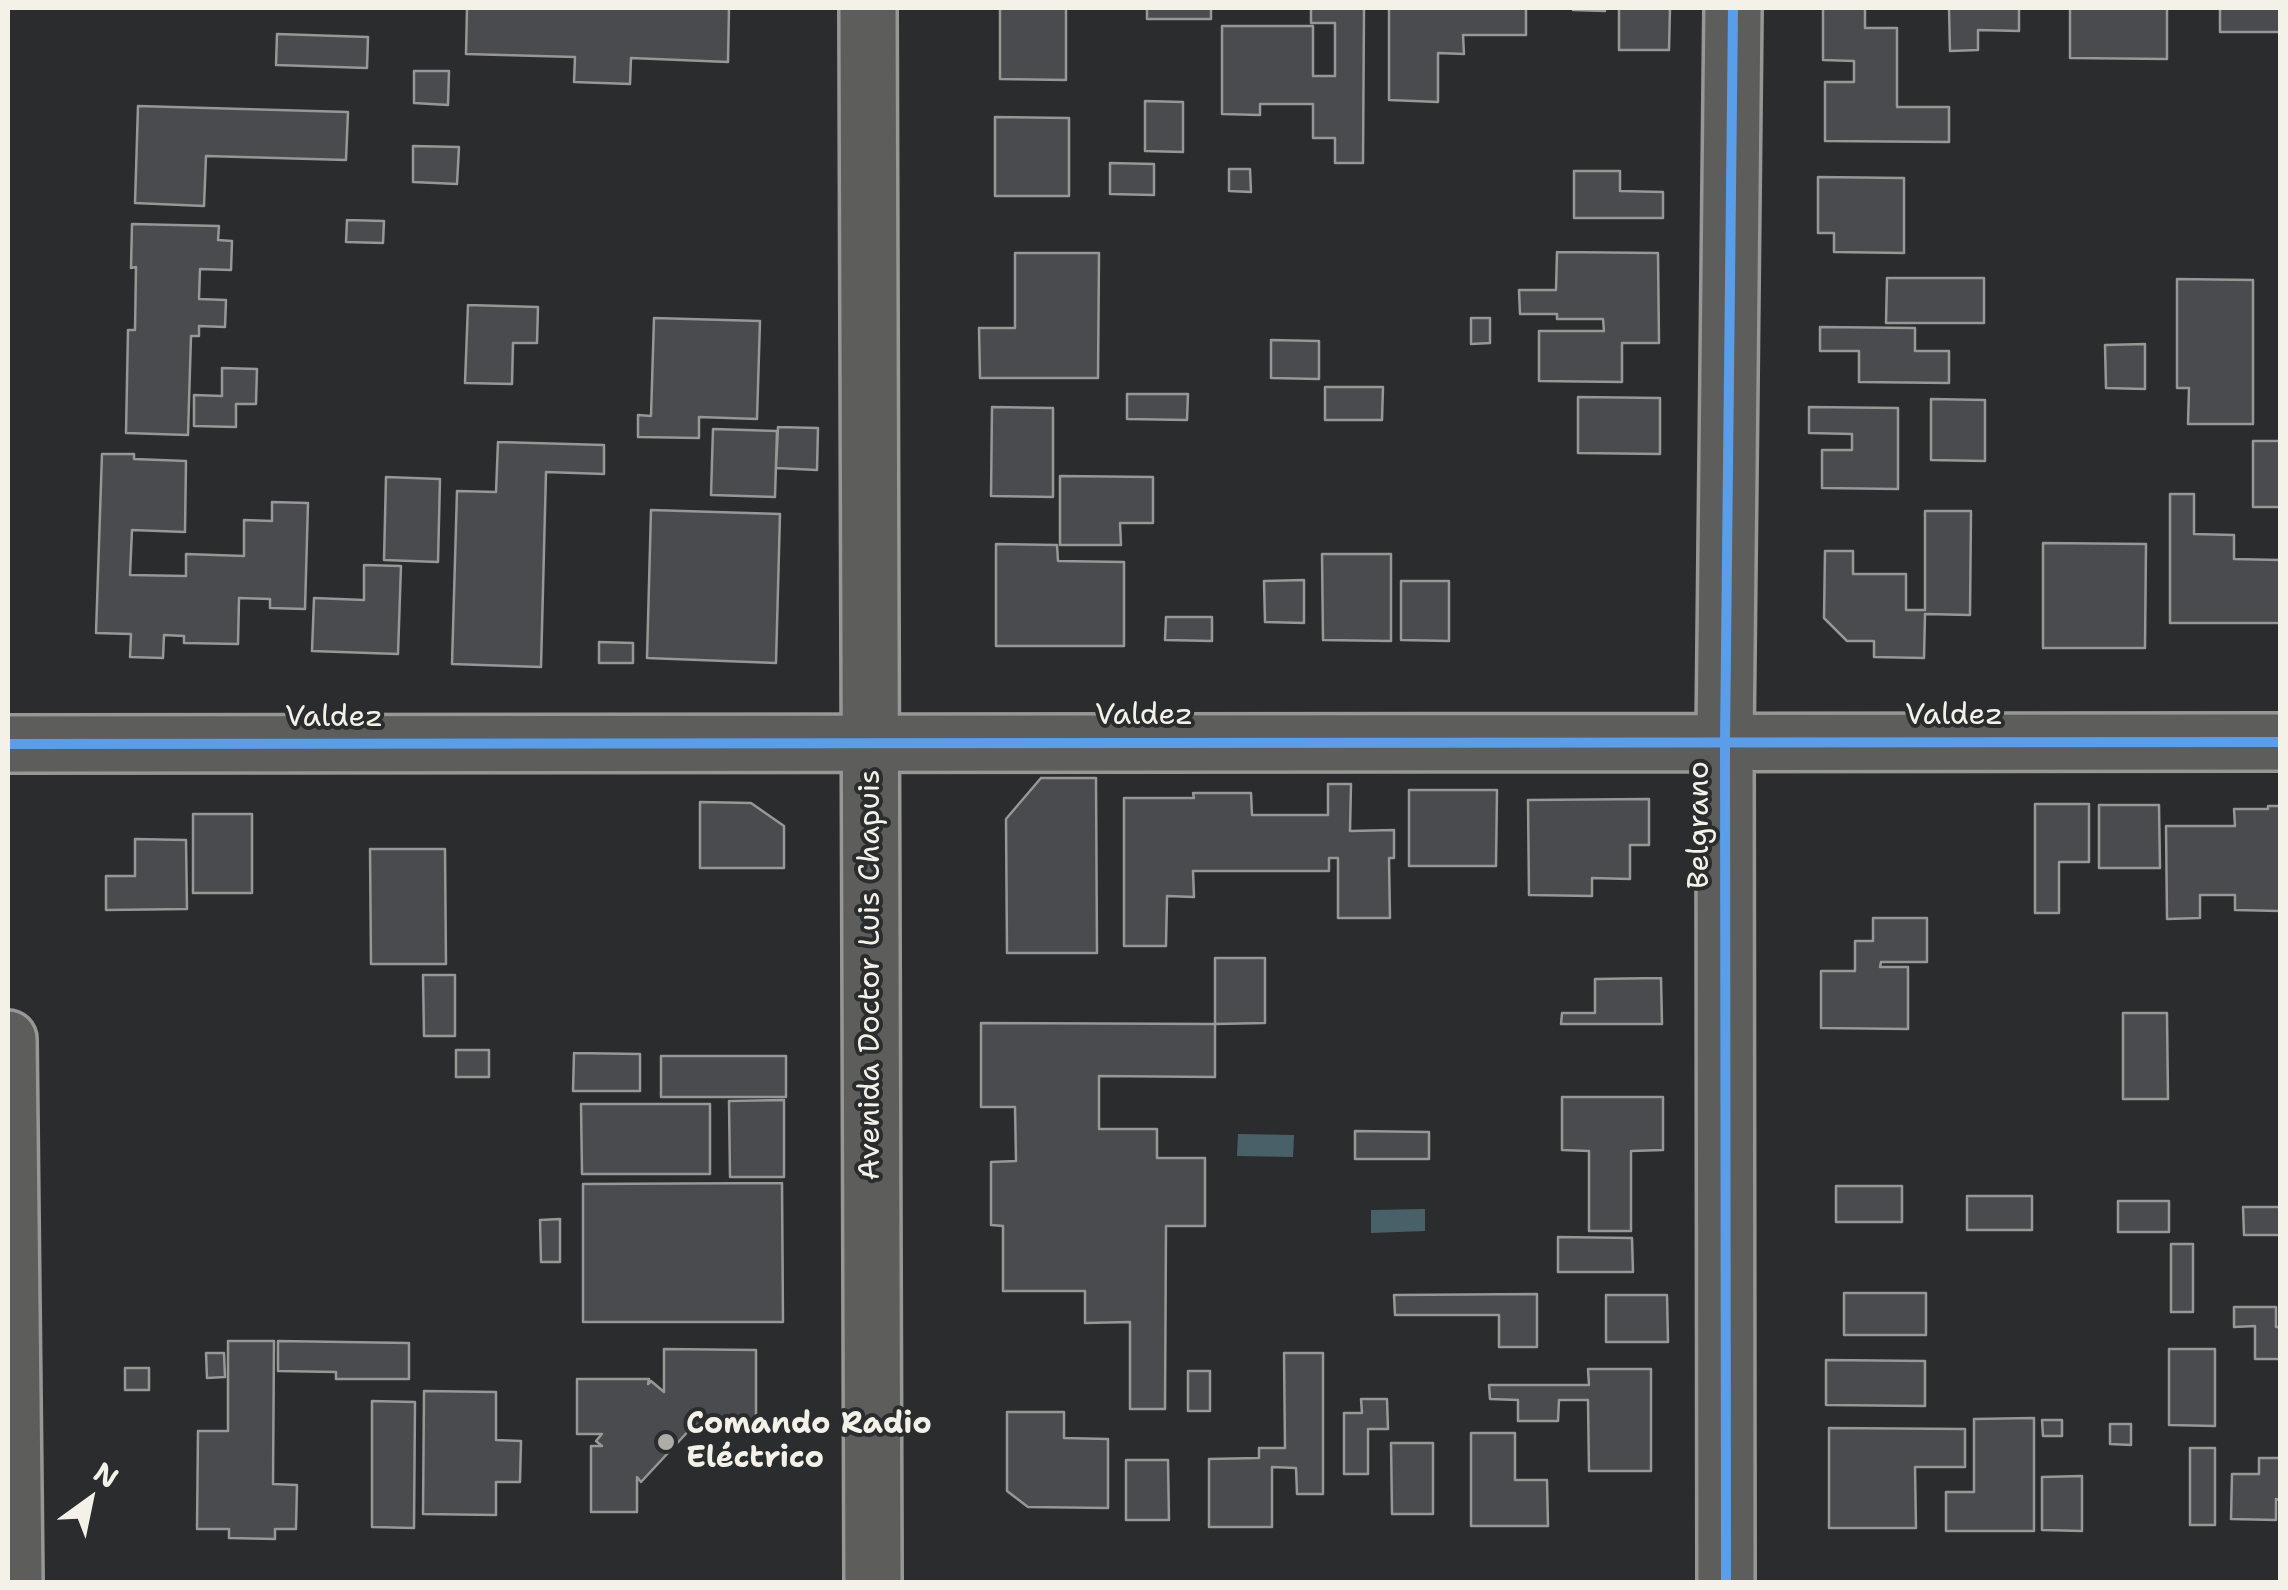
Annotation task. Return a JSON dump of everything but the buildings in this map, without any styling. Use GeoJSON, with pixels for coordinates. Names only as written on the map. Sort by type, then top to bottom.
{"type":"FeatureCollection","features":[{"type":"Feature","properties":{"kind":"street","name":"Avenida Doctor Luis Chapuis"},"geometry":{"type":"LineString","coordinates":[[868,8],[873,1582]]}},
{"type":"Feature","properties":{"kind":"street","name":"Belgrano"},"geometry":{"type":"LineString","coordinates":[[1726,1582],[1725,740],[1732,8]]}},
{"type":"Feature","properties":{"kind":"street","name":"Valdez"},"geometry":{"type":"LineString","coordinates":[[8,744],[2280,742]]}},
{"type":"Feature","properties":{"kind":"street"},"geometry":{"type":"LineString","coordinates":[[8,1039],[14,1582]]}},
{"type":"Feature","properties":{"kind":"water"},"geometry":{"type":"Polygon","coordinates":[[[1238,1134],[1294,1135],[1293,1157],[1237,1156],[1238,1134]]]}},
{"type":"Feature","properties":{"kind":"water"},"geometry":{"type":"Polygon","coordinates":[[[1425,1209],[1425,1231],[1371,1233],[1371,1210],[1425,1209]]]}},
{"type":"Feature","properties":{"kind":"cycle path"},"geometry":{"type":"LineString","coordinates":[[1726,1582],[1725,740],[1733,8]]}},
{"type":"Feature","properties":{"kind":"cycle path"},"geometry":{"type":"LineString","coordinates":[[8,744],[2280,742]]}},
{"type":"Feature","properties":{"kind":"place","name":"Comando Radio Eléctrico"},"geometry":{"type":"Point","coordinates":[666,1442]}}]}
